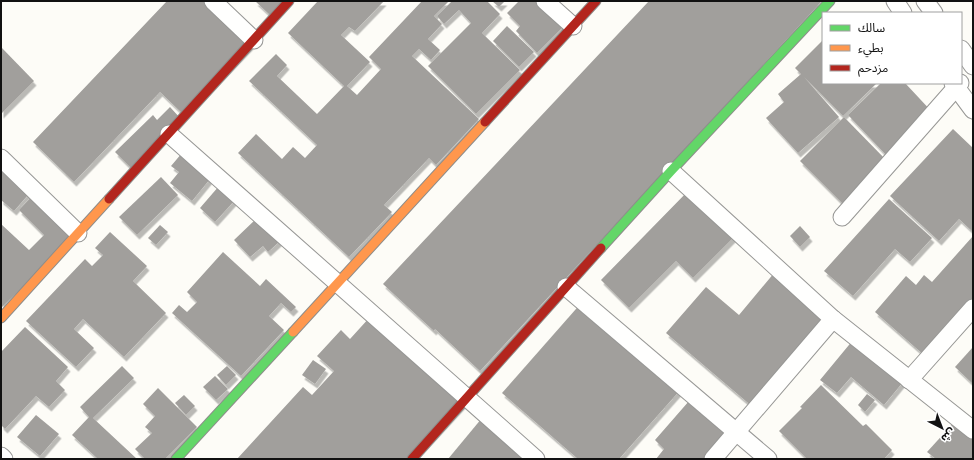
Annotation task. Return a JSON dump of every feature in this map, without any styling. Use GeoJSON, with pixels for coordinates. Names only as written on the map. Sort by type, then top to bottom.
{"type":"FeatureCollection","features":[{"type":"Feature","properties":{"kind":"street"},"geometry":{"type":"LineString","coordinates":[[213,1],[254,40]]}},
{"type":"Feature","properties":{"kind":"street"},"geometry":{"type":"LineString","coordinates":[[1,318],[289,1]]}},
{"type":"Feature","properties":{"kind":"street"},"geometry":{"type":"LineString","coordinates":[[546,1],[573,26]]}},
{"type":"Feature","properties":{"kind":"street"},"geometry":{"type":"LineString","coordinates":[[176,459],[596,1]]}},
{"type":"Feature","properties":{"kind":"street"},"geometry":{"type":"LineString","coordinates":[[412,459],[670,171],[830,1]]}},
{"type":"Feature","properties":{"kind":"street"},"geometry":{"type":"LineString","coordinates":[[895,1],[902,12]]}},
{"type":"Feature","properties":{"kind":"street"},"geometry":{"type":"LineString","coordinates":[[925,1],[933,12]]}},
{"type":"Feature","properties":{"kind":"street"},"geometry":{"type":"LineString","coordinates":[[962,50],[973,66]]}},
{"type":"Feature","properties":{"kind":"street"},"geometry":{"type":"LineString","coordinates":[[962,80],[973,69]]}},
{"type":"Feature","properties":{"kind":"street"},"geometry":{"type":"LineString","coordinates":[[842,217],[958,84],[973,110]]}},
{"type":"Feature","properties":{"kind":"street"},"geometry":{"type":"LineString","coordinates":[[169,134],[338,282],[536,459]]}},
{"type":"Feature","properties":{"kind":"street"},"geometry":{"type":"LineString","coordinates":[[1,158],[78,233]]}},
{"type":"Feature","properties":{"kind":"street"},"geometry":{"type":"LineString","coordinates":[[670,171],[833,319],[973,430]]}},
{"type":"Feature","properties":{"kind":"street"},"geometry":{"type":"LineString","coordinates":[[566,287],[737,431],[768,459]]}},
{"type":"Feature","properties":{"kind":"street"},"geometry":{"type":"LineString","coordinates":[[909,380],[973,308]]}},
{"type":"Feature","properties":{"kind":"street"},"geometry":{"type":"LineString","coordinates":[[713,459],[833,319]]}},
{"type":"Feature","properties":{"kind":"street"},"geometry":{"type":"LineString","coordinates":[[1,456],[4,459]]}},
{"type":"Feature","properties":{"kind":"building"},"geometry":{"type":"Polygon","coordinates":[[[167,1],[204,1],[251,45],[184,115],[160,92],[74,182],[33,142],[167,1]]]}},
{"type":"Feature","properties":{"kind":"building"},"geometry":{"type":"Polygon","coordinates":[[[255,1],[284,1],[270,15],[255,1]]]}},
{"type":"Feature","properties":{"kind":"building"},"geometry":{"type":"Polygon","coordinates":[[[318,1],[384,1],[355,31],[349,27],[341,35],[370,62],[347,86],[357,95],[381,69],[369,57],[422,1],[449,1],[434,16],[442,24],[428,39],[440,50],[431,60],[419,49],[412,56],[479,119],[436,165],[429,158],[384,205],[392,212],[349,257],[238,153],[256,134],[282,159],[293,147],[305,158],[317,145],[249,81],[276,54],[287,65],[277,76],[317,114],[344,86],[288,33],[318,1]]]}},
{"type":"Feature","properties":{"kind":"building"},"geometry":{"type":"Polygon","coordinates":[[[452,1],[487,1],[500,14],[482,33],[520,70],[476,114],[428,66],[471,23],[459,10],[444,24],[437,16],[452,1]]]}},
{"type":"Feature","properties":{"kind":"building"},"geometry":{"type":"Polygon","coordinates":[[[492,1],[505,1],[499,7],[492,1]]]}},
{"type":"Feature","properties":{"kind":"building"},"geometry":{"type":"Polygon","coordinates":[[[517,1],[543,1],[566,24],[537,53],[516,31],[520,26],[507,13],[518,2],[517,1]]]}},
{"type":"Feature","properties":{"kind":"building"},"geometry":{"type":"Polygon","coordinates":[[[649,1],[822,1],[480,371],[435,329],[434,331],[383,284],[649,1]]]}},
{"type":"Feature","properties":{"kind":"building"},"geometry":{"type":"Polygon","coordinates":[[[507,26],[534,52],[519,67],[493,41],[507,26]]]}},
{"type":"Feature","properties":{"kind":"building"},"geometry":{"type":"Polygon","coordinates":[[[822,41],[822,84],[876,84],[843,116],[804,77],[839,117],[798,153],[766,118],[784,102],[778,94],[801,74],[795,68],[822,41]]]}},
{"type":"Feature","properties":{"kind":"building"},"geometry":{"type":"Polygon","coordinates":[[[1,47],[34,81],[1,114],[1,47]]]}},
{"type":"Feature","properties":{"kind":"building"},"geometry":{"type":"Polygon","coordinates":[[[880,84],[906,84],[934,114],[888,157],[848,115],[880,84]]]}},
{"type":"Feature","properties":{"kind":"building"},"geometry":{"type":"Polygon","coordinates":[[[170,107],[181,119],[131,168],[115,152],[153,115],[157,120],[170,107]]]}},
{"type":"Feature","properties":{"kind":"building"},"geometry":{"type":"Polygon","coordinates":[[[844,117],[889,163],[845,206],[800,161],[844,117]]]}},
{"type":"Feature","properties":{"kind":"building"},"geometry":{"type":"Polygon","coordinates":[[[953,129],[973,148],[973,232],[959,219],[939,241],[890,196],[953,129]]]}},
{"type":"Feature","properties":{"kind":"building"},"geometry":{"type":"Polygon","coordinates":[[[182,153],[210,179],[192,201],[170,183],[179,172],[171,166],[182,153]]]}},
{"type":"Feature","properties":{"kind":"building"},"geometry":{"type":"Polygon","coordinates":[[[1,159],[34,188],[14,211],[1,200],[1,159]]]}},
{"type":"Feature","properties":{"kind":"building"},"geometry":{"type":"Polygon","coordinates":[[[161,177],[178,195],[137,235],[119,217],[161,177]]]}},
{"type":"Feature","properties":{"kind":"building"},"geometry":{"type":"Polygon","coordinates":[[[219,186],[235,200],[215,222],[200,208],[219,186]]]}},
{"type":"Feature","properties":{"kind":"building"},"geometry":{"type":"Polygon","coordinates":[[[690,189],[737,234],[693,278],[676,261],[629,308],[601,280],[690,189]]]}},
{"type":"Feature","properties":{"kind":"building"},"geometry":{"type":"Polygon","coordinates":[[[38,190],[81,231],[1,308],[1,224],[29,250],[44,235],[19,210],[38,190]]]}},
{"type":"Feature","properties":{"kind":"building"},"geometry":{"type":"Polygon","coordinates":[[[889,199],[932,238],[910,262],[895,249],[853,296],[824,271],[889,199]]]}},
{"type":"Feature","properties":{"kind":"building"},"geometry":{"type":"Polygon","coordinates":[[[257,218],[280,241],[268,252],[263,246],[250,257],[234,240],[257,218]]]}},
{"type":"Feature","properties":{"kind":"building"},"geometry":{"type":"Polygon","coordinates":[[[160,225],[168,232],[156,245],[148,238],[160,225]]]}},
{"type":"Feature","properties":{"kind":"building"},"geometry":{"type":"Polygon","coordinates":[[[800,226],[810,237],[800,247],[790,236],[800,226]]]}},
{"type":"Feature","properties":{"kind":"building"},"geometry":{"type":"Polygon","coordinates":[[[110,232],[147,266],[133,281],[166,313],[124,357],[83,319],[74,329],[94,348],[76,367],[26,321],[85,259],[92,266],[103,255],[95,248],[110,232]]]}},
{"type":"Feature","properties":{"kind":"building"},"geometry":{"type":"Polygon","coordinates":[[[973,236],[973,299],[924,355],[875,312],[906,276],[916,285],[924,275],[932,282],[973,236]]]}},
{"type":"Feature","properties":{"kind":"building"},"geometry":{"type":"Polygon","coordinates":[[[223,252],[260,286],[266,279],[296,307],[291,312],[281,303],[269,316],[284,330],[241,376],[172,313],[179,305],[187,312],[197,302],[187,292],[223,252]]]}},
{"type":"Feature","properties":{"kind":"building"},"geometry":{"type":"Polygon","coordinates":[[[780,266],[834,313],[754,408],[666,333],[706,287],[739,315],[780,266]]]}},
{"type":"Feature","properties":{"kind":"building"},"geometry":{"type":"Polygon","coordinates":[[[583,301],[682,388],[619,459],[578,459],[502,393],[583,301]]]}},
{"type":"Feature","properties":{"kind":"building"},"geometry":{"type":"Polygon","coordinates":[[[370,317],[464,403],[412,459],[237,459],[303,387],[312,395],[334,371],[317,356],[341,330],[350,339],[370,317]]]}},
{"type":"Feature","properties":{"kind":"building"},"geometry":{"type":"Polygon","coordinates":[[[25,327],[68,367],[56,381],[65,390],[49,407],[36,396],[5,429],[1,425],[1,352],[25,327]]]}},
{"type":"Feature","properties":{"kind":"building"},"geometry":{"type":"Polygon","coordinates":[[[858,334],[908,376],[884,405],[851,377],[837,393],[820,380],[858,334]]]}},
{"type":"Feature","properties":{"kind":"building"},"geometry":{"type":"Polygon","coordinates":[[[973,347],[973,384],[955,367],[973,347]]]}},
{"type":"Feature","properties":{"kind":"building"},"geometry":{"type":"Polygon","coordinates":[[[313,360],[326,369],[315,384],[302,375],[313,360]]]}},
{"type":"Feature","properties":{"kind":"building"},"geometry":{"type":"Polygon","coordinates":[[[122,366],[134,378],[93,418],[137,459],[98,459],[72,435],[89,417],[80,407],[122,366]]]}},
{"type":"Feature","properties":{"kind":"building"},"geometry":{"type":"Polygon","coordinates":[[[227,366],[236,375],[226,385],[217,375],[227,366]]]}},
{"type":"Feature","properties":{"kind":"building"},"geometry":{"type":"Polygon","coordinates":[[[215,376],[228,389],[216,400],[203,387],[215,376]]]}},
{"type":"Feature","properties":{"kind":"building"},"geometry":{"type":"Polygon","coordinates":[[[821,385],[863,426],[866,424],[892,450],[884,459],[807,459],[779,431],[802,408],[800,407],[821,385]]]}},
{"type":"Feature","properties":{"kind":"building"},"geometry":{"type":"Polygon","coordinates":[[[158,388],[197,427],[165,459],[145,459],[135,449],[152,433],[145,427],[155,416],[143,404],[158,388]]]}},
{"type":"Feature","properties":{"kind":"building"},"geometry":{"type":"Polygon","coordinates":[[[696,393],[733,425],[703,459],[656,459],[664,449],[655,440],[696,393]]]}},
{"type":"Feature","properties":{"kind":"building"},"geometry":{"type":"Polygon","coordinates":[[[867,394],[875,400],[865,412],[858,405],[867,394]]]}},
{"type":"Feature","properties":{"kind":"building"},"geometry":{"type":"Polygon","coordinates":[[[184,395],[195,406],[186,415],[175,403],[184,395]]]}},
{"type":"Feature","properties":{"kind":"building"},"geometry":{"type":"Polygon","coordinates":[[[36,415],[59,434],[40,456],[17,437],[36,415]]]}},
{"type":"Feature","properties":{"kind":"building"},"geometry":{"type":"Polygon","coordinates":[[[482,418],[532,459],[448,459],[482,418]]]}},
{"type":"Feature","properties":{"kind":"building"},"geometry":{"type":"Polygon","coordinates":[[[958,418],[973,431],[973,457],[971,459],[936,459],[927,452],[958,418]]]}},
{"type":"Feature","properties":{"kind":"traffic: fast"},"geometry":{"type":"LineString","coordinates":[[601,248],[830,1]]}},
{"type":"Feature","properties":{"kind":"traffic: fast"},"geometry":{"type":"LineString","coordinates":[[176,459],[293,332]]}},
{"type":"Feature","properties":{"kind":"traffic: slow"},"geometry":{"type":"LineString","coordinates":[[293,332],[485,122]]}},
{"type":"Feature","properties":{"kind":"traffic: slow"},"geometry":{"type":"LineString","coordinates":[[1,318],[109,199]]}},
{"type":"Feature","properties":{"kind":"traffic: jam"},"geometry":{"type":"LineString","coordinates":[[109,199],[289,1]]}},
{"type":"Feature","properties":{"kind":"traffic: jam"},"geometry":{"type":"LineString","coordinates":[[485,122],[596,1]]}},
{"type":"Feature","properties":{"kind":"traffic: jam"},"geometry":{"type":"LineString","coordinates":[[412,459],[601,248]]}}]}
